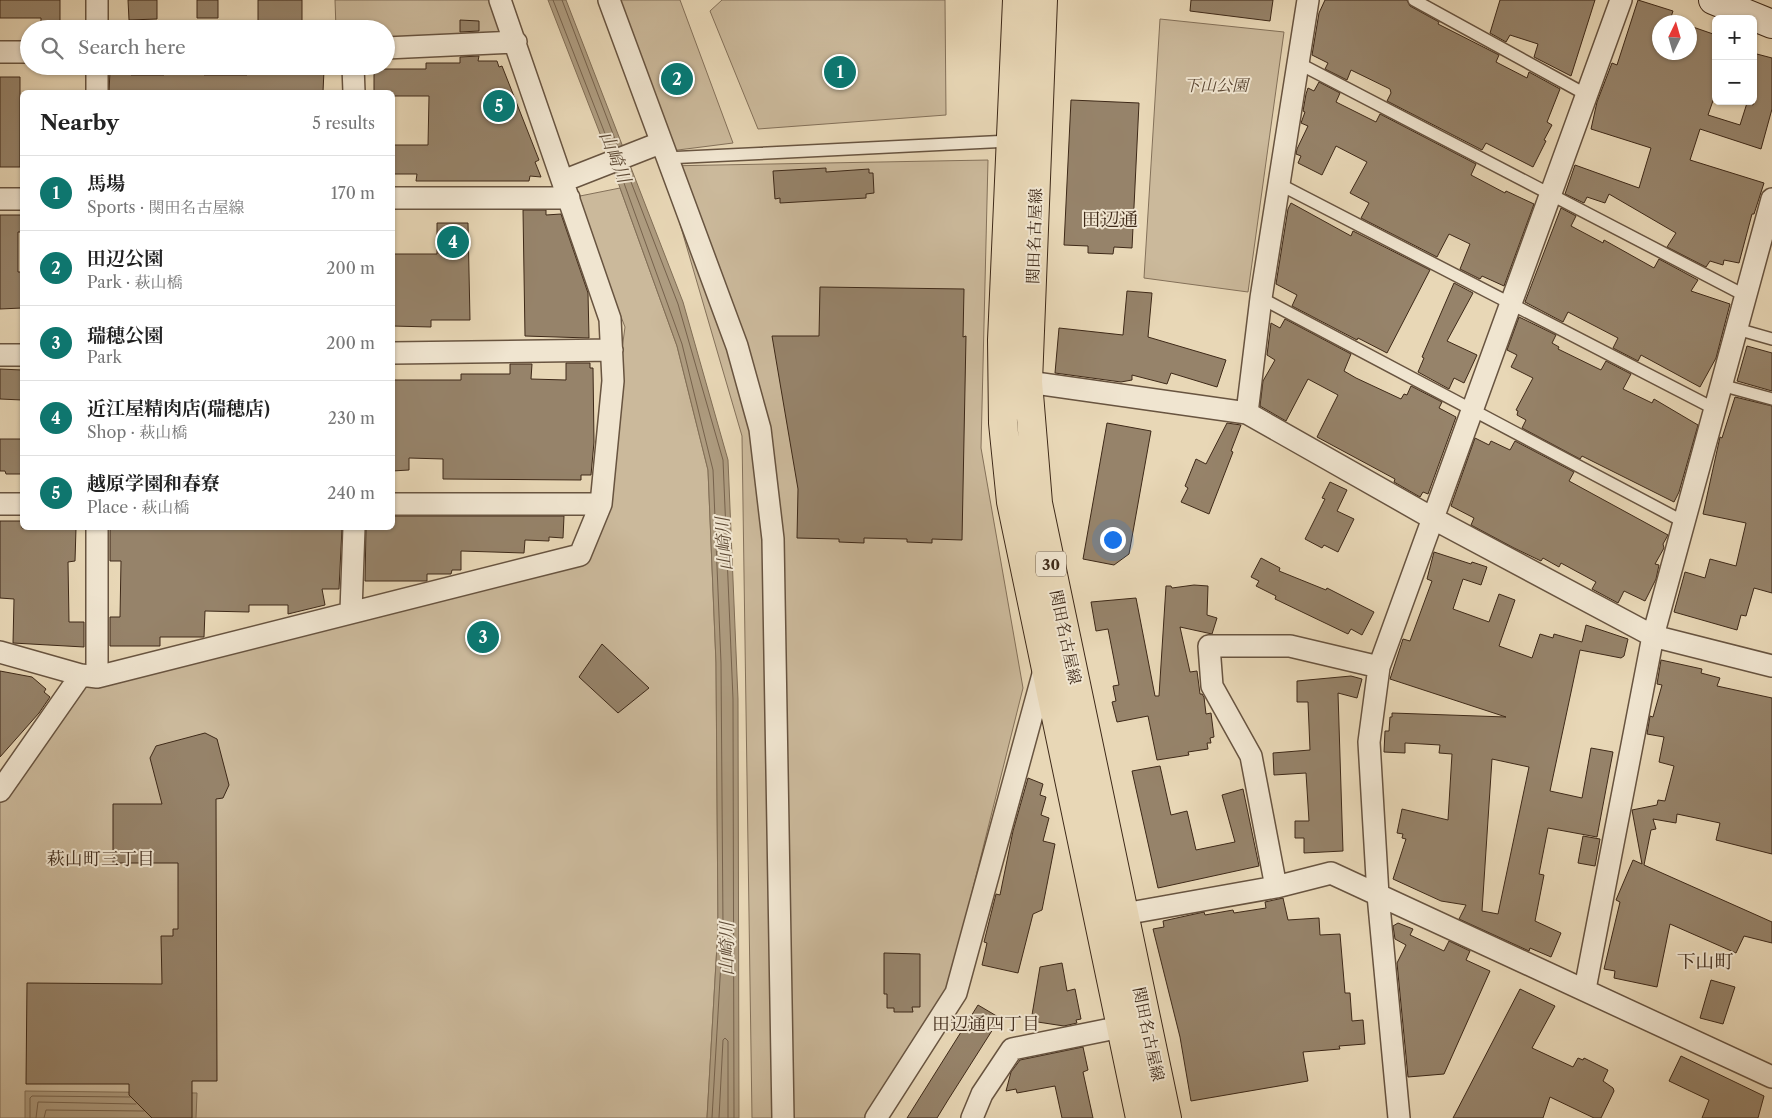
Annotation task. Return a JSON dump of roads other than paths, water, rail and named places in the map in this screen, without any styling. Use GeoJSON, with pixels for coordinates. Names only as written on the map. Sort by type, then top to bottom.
{"type":"FeatureCollection","features":[{"type":"Feature","properties":{"kind":"main road","name":"関田名古屋線"},"geometry":{"type":"LineString","coordinates":[[1017,0],[1002,340],[1003,422],[1011,502],[1140,1118]]}},
{"type":"Feature","properties":{"kind":"main road","name":"関田名古屋線"},"geometry":{"type":"LineString","coordinates":[[1043,0],[1028,382],[1038,504],[1167,1118]]}},
{"type":"Feature","properties":{"kind":"street"},"geometry":{"type":"LineString","coordinates":[[97,0],[97,20]]}},
{"type":"Feature","properties":{"kind":"street"},"geometry":{"type":"LineString","coordinates":[[0,652],[89,676],[580,555],[601,504],[613,381],[610,319],[570,185],[500,0]]}},
{"type":"Feature","properties":{"kind":"street"},"geometry":{"type":"LineString","coordinates":[[609,0],[658,149],[737,346],[761,438],[773,539],[783,1118]]}},
{"type":"Feature","properties":{"kind":"street"},"geometry":{"type":"LineString","coordinates":[[1247,413],[1261,298],[1308,0]]}},
{"type":"Feature","properties":{"kind":"street"},"geometry":{"type":"LineString","coordinates":[[1399,1118],[1378,895],[1369,742],[1379,667],[1621,0]]}},
{"type":"Feature","properties":{"kind":"street"},"geometry":{"type":"LineString","coordinates":[[1712,0],[1772,24]]}},
{"type":"Feature","properties":{"kind":"street"},"geometry":{"type":"LineString","coordinates":[[395,48],[516,42]]}},
{"type":"Feature","properties":{"kind":"street"},"geometry":{"type":"LineString","coordinates":[[0,52],[20,52]]}},
{"type":"Feature","properties":{"kind":"street"},"geometry":{"type":"LineString","coordinates":[[97,75],[97,90]]}},
{"type":"Feature","properties":{"kind":"street"},"geometry":{"type":"LineString","coordinates":[[353,75],[354,90]]}},
{"type":"Feature","properties":{"kind":"street"},"geometry":{"type":"LineString","coordinates":[[395,198],[570,185],[658,149]]}},
{"type":"Feature","properties":{"kind":"street"},"geometry":{"type":"LineString","coordinates":[[1585,989],[1653,636],[1772,198]]}},
{"type":"Feature","properties":{"kind":"street"},"geometry":{"type":"LineString","coordinates":[[0,199],[20,199]]}},
{"type":"Feature","properties":{"kind":"street"},"geometry":{"type":"LineString","coordinates":[[395,353],[612,350]]}},
{"type":"Feature","properties":{"kind":"street"},"geometry":{"type":"LineString","coordinates":[[0,355],[20,355]]}},
{"type":"Feature","properties":{"kind":"street"},"geometry":{"type":"LineString","coordinates":[[1028,382],[1247,413],[1432,518],[1653,636],[1771,661]]}},
{"type":"Feature","properties":{"kind":"street"},"geometry":{"type":"LineString","coordinates":[[0,504],[20,504]]}},
{"type":"Feature","properties":{"kind":"street"},"geometry":{"type":"LineString","coordinates":[[395,504],[601,504]]}},
{"type":"Feature","properties":{"kind":"street"},"geometry":{"type":"LineString","coordinates":[[0,791],[89,676],[97,530]]}},
{"type":"Feature","properties":{"kind":"street"},"geometry":{"type":"LineString","coordinates":[[351,611],[354,530]]}},
{"type":"Feature","properties":{"kind":"street"},"geometry":{"type":"LineString","coordinates":[[1276,888],[1251,756],[1212,686],[1209,646],[1290,646],[1379,667]]}},
{"type":"Feature","properties":{"kind":"street"},"geometry":{"type":"LineString","coordinates":[[876,1118],[956,993],[1045,667]]}},
{"type":"Feature","properties":{"kind":"street"},"geometry":{"type":"LineString","coordinates":[[1099,922],[1124,914],[1276,888],[1332,873],[1772,1077]]}},
{"type":"Feature","properties":{"kind":"street"},"geometry":{"type":"LineString","coordinates":[[972,1118],[982,1094],[1012,1049],[1121,1027]]}},
{"type":"Feature","properties":{"kind":"lane"},"geometry":{"type":"LineString","coordinates":[[1414,0],[1587,95]]}},
{"type":"Feature","properties":{"kind":"lane"},"geometry":{"type":"LineString","coordinates":[[1298,63],[1746,296]]}},
{"type":"Feature","properties":{"kind":"lane"},"geometry":{"type":"LineString","coordinates":[[658,149],[1010,141]]}},
{"type":"Feature","properties":{"kind":"lane"},"geometry":{"type":"LineString","coordinates":[[1279,184],[1714,409]]}},
{"type":"Feature","properties":{"kind":"lane"},"geometry":{"type":"LineString","coordinates":[[1261,298],[1684,522]]}},
{"type":"Feature","properties":{"kind":"lane"},"geometry":{"type":"LineString","coordinates":[[1737,328],[1772,339]]}},
{"type":"Feature","properties":{"kind":"lane"},"geometry":{"type":"LineString","coordinates":[[1721,385],[1772,400]]}},
{"type":"Feature","properties":{"kind":"water","name":"山崎川"},"geometry":{"type":"Polygon","coordinates":[[[548,0],[566,0],[683,302],[728,460],[738,699],[739,1118],[707,1118],[718,928],[716,663],[708,470],[677,346],[606,149],[548,0]]]}},
{"type":"Feature","properties":{"kind":"water"},"geometry":{"type":"Polygon","coordinates":[[[25,1091],[197,1093],[196,1118],[25,1118],[25,1091]]]}},
{"type":"Feature","properties":{"kind":"place","name":"馬場"},"geometry":{"type":"Point","coordinates":[840,72]}},
{"type":"Feature","properties":{"kind":"place","name":"田辺公園"},"geometry":{"type":"Point","coordinates":[677,79]}},
{"type":"Feature","properties":{"kind":"place","name":"越原学園和春寮"},"geometry":{"type":"Point","coordinates":[499,106]}},
{"type":"Feature","properties":{"kind":"place","name":"近江屋精肉店(瑞穂店)"},"geometry":{"type":"Point","coordinates":[453,242]}},
{"type":"Feature","properties":{"kind":"place","name":"瑞穂公園"},"geometry":{"type":"Point","coordinates":[483,637]}},
{"type":"Feature","properties":{"kind":"district","name":"田辺通"},"geometry":{"type":"Point","coordinates":[1110,219]}},
{"type":"Feature","properties":{"kind":"district","name":"萩山町三丁目"},"geometry":{"type":"Point","coordinates":[101,859]}},
{"type":"Feature","properties":{"kind":"district","name":"下山町"},"geometry":{"type":"Point","coordinates":[1705,961]}},
{"type":"Feature","properties":{"kind":"district","name":"田辺通四丁目"},"geometry":{"type":"Point","coordinates":[986,1024]}},
{"type":"Feature","properties":{"kind":"park label","name":"下山公園"},"geometry":{"type":"Point","coordinates":[1216,85]}}]}
